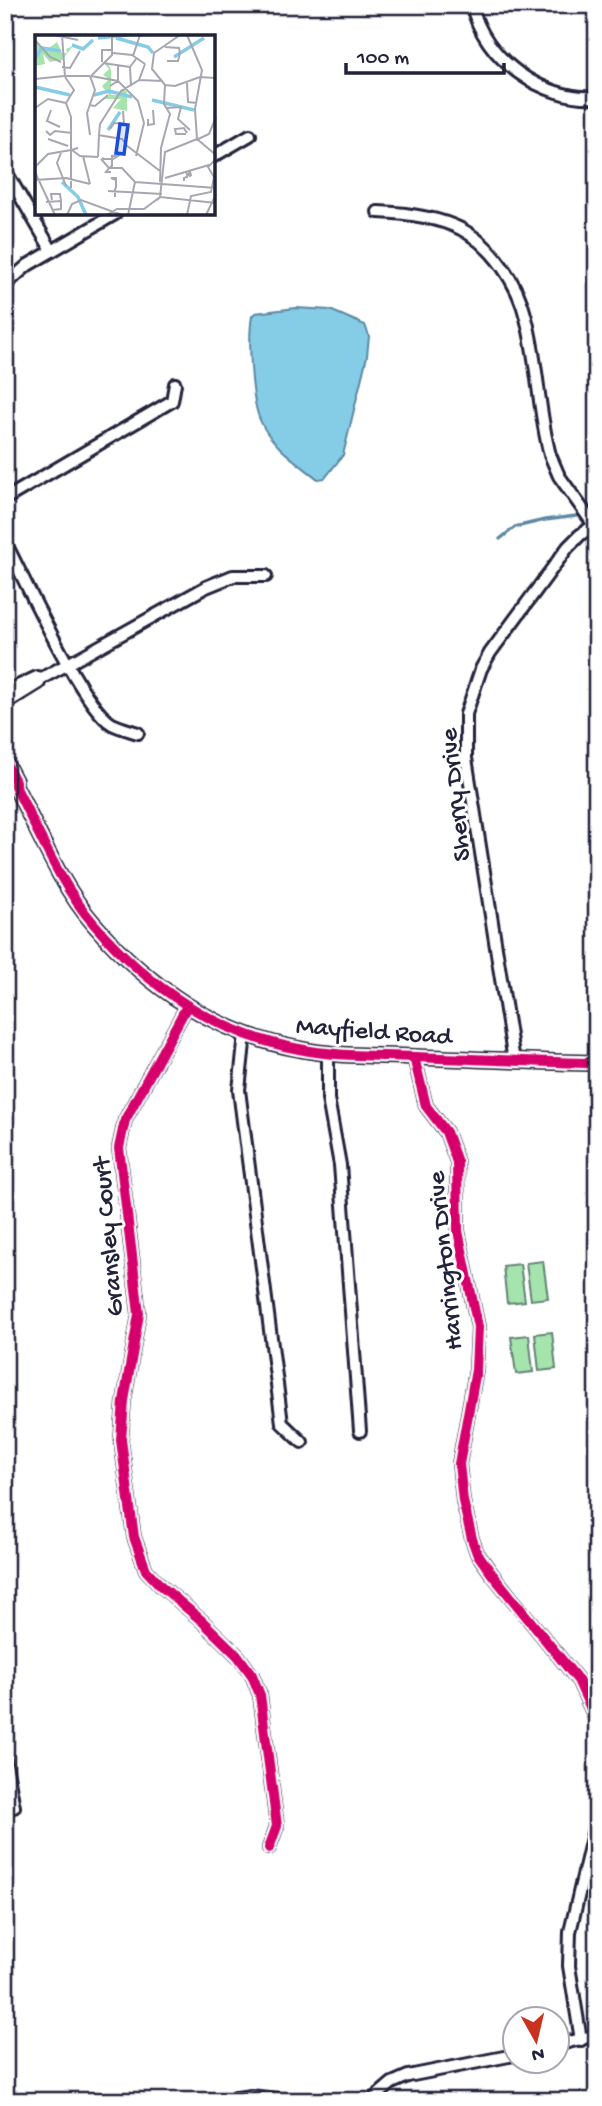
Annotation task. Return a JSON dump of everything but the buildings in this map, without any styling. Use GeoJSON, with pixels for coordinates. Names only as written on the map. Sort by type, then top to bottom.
{"type":"FeatureCollection","features":[{"type":"Feature","properties":{"kind":"street"},"geometry":{"type":"LineString","coordinates":[[472,5],[478,27],[486,40],[496,52],[533,83],[563,96],[597,97]]}},
{"type":"Feature","properties":{"kind":"street"},"geometry":{"type":"LineString","coordinates":[[215,155],[250,135]]}},
{"type":"Feature","properties":{"kind":"street"},"geometry":{"type":"LineString","coordinates":[[5,170],[52,251]]}},
{"type":"Feature","properties":{"kind":"street"},"geometry":{"type":"LineString","coordinates":[[378,212],[415,215],[460,229],[474,238],[507,274],[518,294],[526,318],[550,456],[559,476],[595,524]]}},
{"type":"Feature","properties":{"kind":"street"},"geometry":{"type":"LineString","coordinates":[[5,285],[28,265],[113,215]]}},
{"type":"Feature","properties":{"kind":"street"},"geometry":{"type":"LineString","coordinates":[[5,499],[172,401],[175,384]]}},
{"type":"Feature","properties":{"kind":"street","name":"Sherry Drive"},"geometry":{"type":"LineString","coordinates":[[514,1061],[466,758],[466,714],[474,684],[490,653],[568,547],[595,524]]}},
{"type":"Feature","properties":{"kind":"street"},"geometry":{"type":"LineString","coordinates":[[5,542],[68,664],[98,711],[111,723],[138,733]]}},
{"type":"Feature","properties":{"kind":"street"},"geometry":{"type":"LineString","coordinates":[[5,704],[40,682],[42,678],[206,587],[233,576],[265,576]]}},
{"type":"Feature","properties":{"kind":"street"},"geometry":{"type":"LineString","coordinates":[[5,692],[37,677],[42,678]]}},
{"type":"Feature","properties":{"kind":"street","name":"Mayfield Road"},"geometry":{"type":"LineString","coordinates":[[5,762],[15,786]]}},
{"type":"Feature","properties":{"kind":"street","name":"Mayfield Road"},"geometry":{"type":"LineString","coordinates":[[5,775],[15,786],[68,885],[93,922],[147,977],[187,1006],[245,1034],[300,1050],[597,1063]]}},
{"type":"Feature","properties":{"kind":"street","name":"Gransley Court"},"geometry":{"type":"LineString","coordinates":[[187,1006],[125,1120],[119,1148],[139,1314],[124,1401],[121,1440],[134,1537],[146,1570],[238,1656],[252,1675],[260,1695],[277,1826],[269,1848]]}},
{"type":"Feature","properties":{"kind":"street"},"geometry":{"type":"LineString","coordinates":[[245,1034],[239,1090],[282,1423],[302,1442]]}},
{"type":"Feature","properties":{"kind":"street"},"geometry":{"type":"LineString","coordinates":[[328,1053],[328,1100],[340,1165],[360,1431]]}},
{"type":"Feature","properties":{"kind":"street","name":"Harrington Drive"},"geometry":{"type":"LineString","coordinates":[[414,1057],[426,1106],[446,1132],[457,1162],[458,1231],[478,1327],[475,1370],[459,1464],[463,1501],[472,1539],[477,1553],[492,1574],[578,1680],[597,1722]]}},
{"type":"Feature","properties":{"kind":"street"},"geometry":{"type":"LineString","coordinates":[[5,1759],[14,1807]]}},
{"type":"Feature","properties":{"kind":"street"},"geometry":{"type":"LineString","coordinates":[[581,2040],[569,1966],[570,1932],[597,1816]]}},
{"type":"Feature","properties":{"kind":"street"},"geometry":{"type":"LineString","coordinates":[[570,2042],[597,2035]]}},
{"type":"Feature","properties":{"kind":"street"},"geometry":{"type":"LineString","coordinates":[[371,2101],[392,2083],[408,2076],[500,2057]]}},
{"type":"Feature","properties":{"kind":"street"},"geometry":{"type":"LineString","coordinates":[[215,2101],[251,2096],[294,2101]]}},
{"type":"Feature","properties":{"kind":"green space"},"geometry":{"type":"Polygon","coordinates":[[[543,1261],[548,1298],[531,1300],[526,1263],[543,1261]]]}},
{"type":"Feature","properties":{"kind":"green space"},"geometry":{"type":"Polygon","coordinates":[[[520,1264],[525,1301],[507,1303],[503,1266],[520,1264]]]}},
{"type":"Feature","properties":{"kind":"green space"},"geometry":{"type":"Polygon","coordinates":[[[552,1332],[556,1369],[539,1371],[535,1334],[552,1332]]]}},
{"type":"Feature","properties":{"kind":"green space"},"geometry":{"type":"Polygon","coordinates":[[[529,1335],[533,1372],[516,1374],[511,1337],[529,1335]]]}},
{"type":"Feature","properties":{"kind":"water"},"geometry":{"type":"Polygon","coordinates":[[[296,308],[330,310],[365,325],[369,336],[367,356],[343,455],[325,478],[318,479],[270,438],[260,420],[254,398],[250,353],[252,316],[255,313],[296,308]]]}},
{"type":"Feature","properties":{"kind":"waterway"},"geometry":{"type":"LineString","coordinates":[[500,539],[515,527],[584,515]]}},
{"type":"Feature","properties":{"kind":"cycle path"},"geometry":{"type":"LineString","coordinates":[[5,762],[60,875],[94,924],[137,968],[161,987],[212,1019],[269,1042],[328,1053],[597,1063]]}},
{"type":"Feature","properties":{"kind":"cycle path"},"geometry":{"type":"LineString","coordinates":[[187,1006],[125,1120],[119,1148],[139,1314],[124,1401],[121,1440],[134,1537],[146,1570],[238,1656],[252,1675],[260,1695],[277,1826],[269,1848]]}},
{"type":"Feature","properties":{"kind":"cycle path"},"geometry":{"type":"LineString","coordinates":[[414,1057],[426,1106],[446,1132],[457,1162],[458,1231],[478,1327],[476,1370],[459,1464],[463,1501],[472,1539],[477,1553],[492,1574],[578,1680],[597,1722]]}}]}
